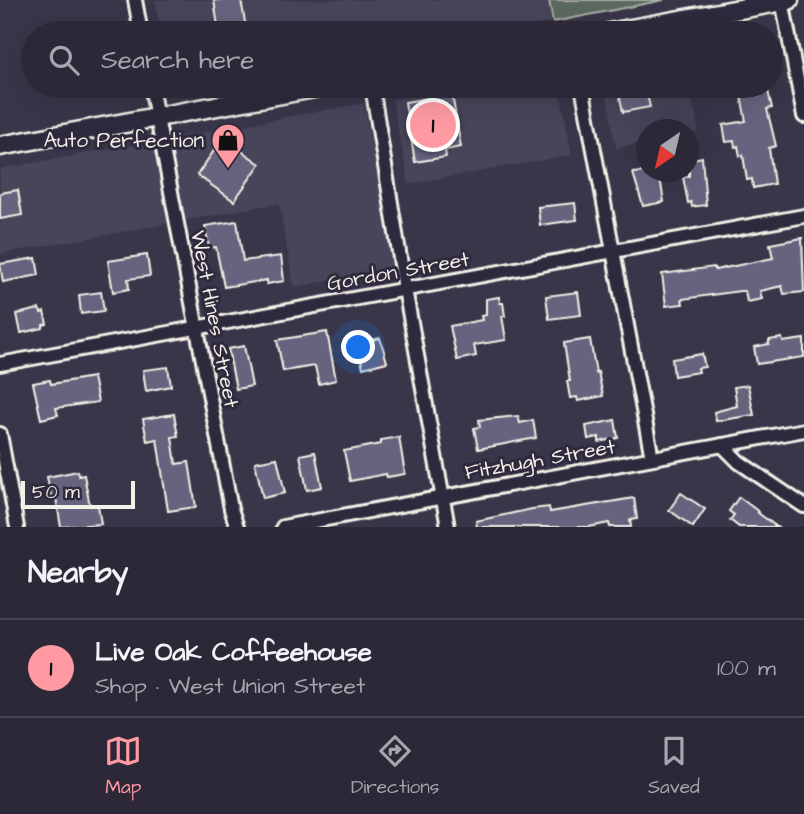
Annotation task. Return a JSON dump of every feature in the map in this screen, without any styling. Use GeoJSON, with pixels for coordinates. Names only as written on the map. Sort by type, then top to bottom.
{"type":"FeatureCollection","features":[{"type":"Feature","properties":{"kind":"street"},"geometry":{"type":"LineString","coordinates":[[135,0],[139,21]]}},
{"type":"Feature","properties":{"kind":"street"},"geometry":{"type":"LineString","coordinates":[[673,21],[784,0],[804,116]]}},
{"type":"Feature","properties":{"kind":"street","name":"West Hines Street"},"geometry":{"type":"LineString","coordinates":[[153,98],[231,509],[237,527]]}},
{"type":"Feature","properties":{"kind":"street"},"geometry":{"type":"LineString","coordinates":[[0,146],[260,98]]}},
{"type":"Feature","properties":{"kind":"street"},"geometry":{"type":"LineString","coordinates":[[374,98],[448,527]]}},
{"type":"Feature","properties":{"kind":"street"},"geometry":{"type":"LineString","coordinates":[[584,98],[652,458]]}},
{"type":"Feature","properties":{"kind":"street","name":"Gordon Street"},"geometry":{"type":"LineString","coordinates":[[0,364],[804,216]]}},
{"type":"Feature","properties":{"kind":"street","name":"Fitzhugh Street"},"geometry":{"type":"LineString","coordinates":[[283,527],[804,430]]}},
{"type":"Feature","properties":{"kind":"street"},"geometry":{"type":"LineString","coordinates":[[0,434],[17,527]]}},
{"type":"Feature","properties":{"kind":"street"},"geometry":{"type":"LineString","coordinates":[[722,445],[739,462],[804,506]]}},
{"type":"Feature","properties":{"kind":"shaded area"},"geometry":{"type":"Polygon","coordinates":[[[155,0],[549,0],[553,21],[159,21],[155,0]]]}},
{"type":"Feature","properties":{"kind":"shaded area"},"geometry":{"type":"Polygon","coordinates":[[[561,98],[572,155],[409,184],[392,100],[561,98]]]}},
{"type":"Feature","properties":{"kind":"shaded area"},"geometry":{"type":"Polygon","coordinates":[[[607,98],[692,98],[696,119],[636,119],[636,144],[616,148],[607,98]]]}},
{"type":"Feature","properties":{"kind":"shaded area"},"geometry":{"type":"Polygon","coordinates":[[[364,103],[395,268],[294,287],[279,203],[0,254],[0,169],[364,103]]]}},
{"type":"Feature","properties":{"kind":"green space"},"geometry":{"type":"Polygon","coordinates":[[[549,0],[664,0],[558,21],[553,21],[549,0]]]}},
{"type":"Feature","properties":{"kind":"building"},"geometry":{"type":"Polygon","coordinates":[[[214,0],[241,0],[245,21],[217,21],[214,0]]]}},
{"type":"Feature","properties":{"kind":"building"},"geometry":{"type":"Polygon","coordinates":[[[453,98],[461,147],[445,150],[446,157],[415,162],[405,102],[453,98]]]}},
{"type":"Feature","properties":{"kind":"building"},"geometry":{"type":"Polygon","coordinates":[[[620,98],[648,98],[650,107],[623,112],[620,98]]]}},
{"type":"Feature","properties":{"kind":"building"},"geometry":{"type":"Polygon","coordinates":[[[741,98],[770,98],[772,108],[767,109],[776,146],[769,148],[774,184],[753,188],[752,179],[747,180],[743,155],[740,156],[738,146],[735,147],[734,141],[726,142],[723,125],[746,121],[741,98]]]}},
{"type":"Feature","properties":{"kind":"building","name":"Auto Perfection"},"geometry":{"type":"Polygon","coordinates":[[[223,138],[260,164],[234,201],[197,175],[223,138]]]}},
{"type":"Feature","properties":{"kind":"building"},"geometry":{"type":"Polygon","coordinates":[[[702,157],[706,205],[692,207],[691,202],[688,203],[684,182],[699,182],[699,158],[702,157]]]}},
{"type":"Feature","properties":{"kind":"building"},"geometry":{"type":"Polygon","coordinates":[[[633,173],[636,173],[636,182],[661,182],[664,202],[643,206],[633,173]]]}},
{"type":"Feature","properties":{"kind":"building"},"geometry":{"type":"Polygon","coordinates":[[[18,190],[22,215],[0,219],[0,193],[18,190]]]}},
{"type":"Feature","properties":{"kind":"building"},"geometry":{"type":"Polygon","coordinates":[[[575,203],[577,220],[540,225],[538,207],[575,203]]]}},
{"type":"Feature","properties":{"kind":"building"},"geometry":{"type":"Polygon","coordinates":[[[237,221],[243,261],[281,256],[284,281],[267,284],[267,280],[224,287],[216,247],[209,248],[205,226],[237,221]]]}},
{"type":"Feature","properties":{"kind":"building"},"geometry":{"type":"Polygon","coordinates":[[[802,238],[804,292],[784,294],[782,286],[760,291],[762,299],[747,302],[745,291],[740,291],[682,299],[683,304],[666,306],[662,274],[714,267],[715,270],[773,258],[770,244],[802,238]]]}},
{"type":"Feature","properties":{"kind":"building"},"geometry":{"type":"Polygon","coordinates":[[[147,255],[150,276],[128,279],[129,289],[113,292],[108,261],[147,255]]]}},
{"type":"Feature","properties":{"kind":"building"},"geometry":{"type":"Polygon","coordinates":[[[36,258],[39,275],[3,282],[0,264],[36,258]]]}},
{"type":"Feature","properties":{"kind":"building"},"geometry":{"type":"Polygon","coordinates":[[[101,292],[104,311],[81,314],[79,295],[101,292]]]}},
{"type":"Feature","properties":{"kind":"building"},"geometry":{"type":"Polygon","coordinates":[[[578,292],[581,315],[549,319],[546,296],[578,292]]]}},
{"type":"Feature","properties":{"kind":"building"},"geometry":{"type":"Polygon","coordinates":[[[499,297],[500,303],[503,303],[506,340],[474,345],[476,356],[457,360],[450,326],[482,320],[481,316],[486,315],[486,299],[499,297]]]}},
{"type":"Feature","properties":{"kind":"building"},"geometry":{"type":"Polygon","coordinates":[[[39,309],[41,313],[44,312],[47,324],[43,325],[43,328],[21,333],[17,314],[39,309]]]}},
{"type":"Feature","properties":{"kind":"building"},"geometry":{"type":"Polygon","coordinates":[[[327,332],[336,380],[319,384],[315,366],[283,371],[277,340],[327,332]]]}},
{"type":"Feature","properties":{"kind":"building"},"geometry":{"type":"Polygon","coordinates":[[[380,338],[387,362],[363,368],[357,344],[380,338]]]}},
{"type":"Feature","properties":{"kind":"building"},"geometry":{"type":"Polygon","coordinates":[[[782,338],[783,342],[804,339],[804,357],[757,364],[754,347],[782,338]]]}},
{"type":"Feature","properties":{"kind":"building"},"geometry":{"type":"Polygon","coordinates":[[[590,339],[603,396],[578,401],[577,397],[570,398],[564,343],[590,339]]]}},
{"type":"Feature","properties":{"kind":"building"},"geometry":{"type":"Polygon","coordinates":[[[244,346],[252,386],[236,389],[228,349],[244,346]]]}},
{"type":"Feature","properties":{"kind":"building"},"geometry":{"type":"Polygon","coordinates":[[[702,354],[705,367],[698,368],[699,372],[674,376],[672,359],[702,354]]]}},
{"type":"Feature","properties":{"kind":"building"},"geometry":{"type":"Polygon","coordinates":[[[168,367],[171,386],[146,391],[143,370],[168,367]]]}},
{"type":"Feature","properties":{"kind":"building"},"geometry":{"type":"Polygon","coordinates":[[[93,377],[98,402],[56,408],[58,415],[41,419],[33,383],[50,380],[51,384],[93,377]]]}},
{"type":"Feature","properties":{"kind":"building"},"geometry":{"type":"Polygon","coordinates":[[[748,385],[754,415],[716,421],[714,412],[737,406],[734,387],[748,385]]]}},
{"type":"Feature","properties":{"kind":"building"},"geometry":{"type":"Polygon","coordinates":[[[174,414],[178,436],[172,437],[176,464],[189,462],[196,507],[168,511],[157,439],[147,441],[143,419],[174,414]]]}},
{"type":"Feature","properties":{"kind":"building"},"geometry":{"type":"Polygon","coordinates":[[[518,416],[520,423],[533,420],[536,438],[478,449],[474,428],[480,427],[479,420],[518,416]]]}},
{"type":"Feature","properties":{"kind":"building"},"geometry":{"type":"Polygon","coordinates":[[[615,420],[618,438],[599,442],[599,437],[588,439],[586,426],[615,420]]]}},
{"type":"Feature","properties":{"kind":"building"},"geometry":{"type":"Polygon","coordinates":[[[399,437],[405,474],[387,477],[386,474],[350,481],[344,451],[381,444],[381,440],[399,437]]]}},
{"type":"Feature","properties":{"kind":"building"},"geometry":{"type":"Polygon","coordinates":[[[315,452],[322,487],[307,490],[300,455],[315,452]]]}},
{"type":"Feature","properties":{"kind":"building"},"geometry":{"type":"Polygon","coordinates":[[[277,458],[285,493],[263,498],[255,462],[277,458]]]}},
{"type":"Feature","properties":{"kind":"building"},"geometry":{"type":"Polygon","coordinates":[[[78,471],[79,476],[84,475],[90,506],[98,505],[101,524],[61,527],[56,498],[51,498],[47,477],[78,471]]]}},
{"type":"Feature","properties":{"kind":"building"},"geometry":{"type":"Polygon","coordinates":[[[681,493],[705,509],[693,527],[669,510],[681,493]]]}},
{"type":"Feature","properties":{"kind":"building"},"geometry":{"type":"Polygon","coordinates":[[[739,497],[777,527],[739,527],[730,520],[734,515],[729,511],[739,497]]]}},
{"type":"Feature","properties":{"kind":"building"},"geometry":{"type":"Polygon","coordinates":[[[634,498],[637,519],[630,520],[631,527],[610,527],[609,523],[589,527],[477,527],[476,521],[532,509],[549,507],[550,512],[634,498]]]}},
{"type":"Feature","properties":{"kind":"place","name":"Live Oak Coffeehouse"},"geometry":{"type":"Point","coordinates":[433,125]}},
{"type":"Feature","properties":{"kind":"place","name":"Auto Perfection"},"geometry":{"type":"Point","coordinates":[228,170]}}]}
